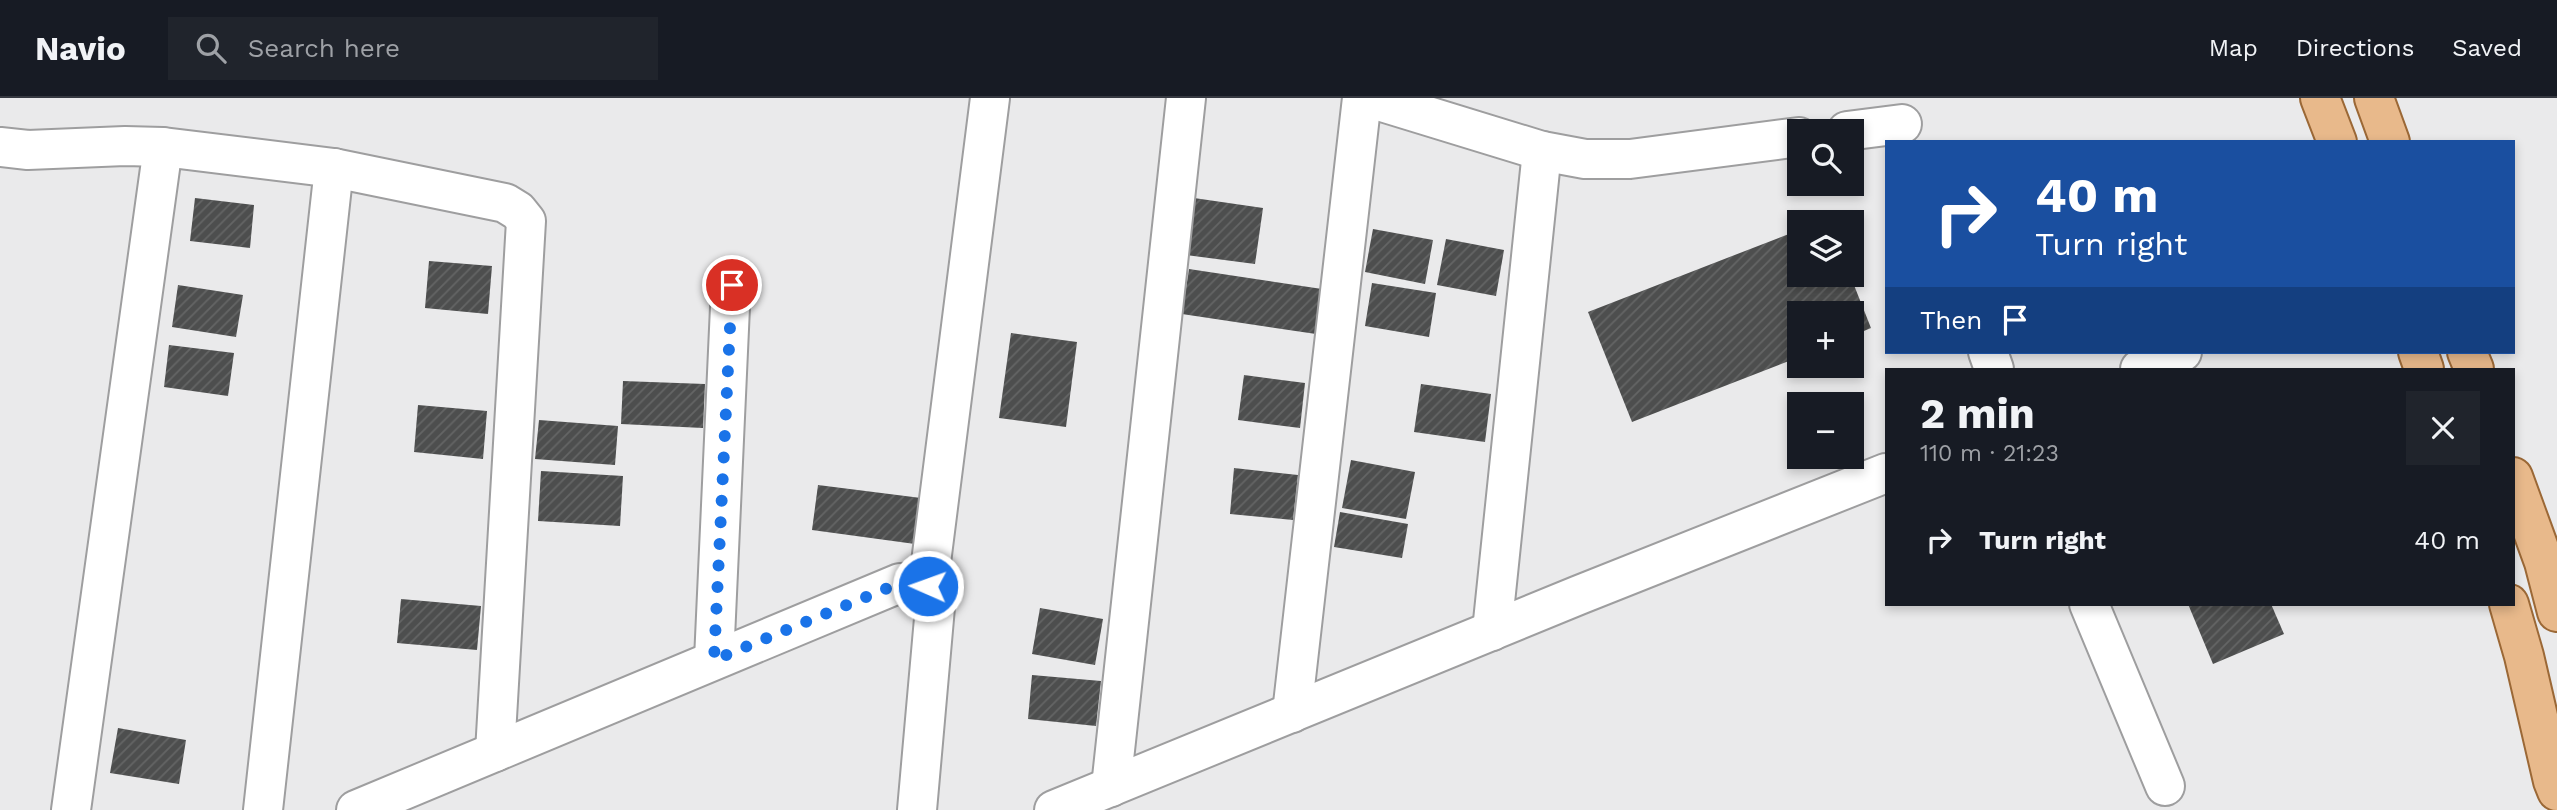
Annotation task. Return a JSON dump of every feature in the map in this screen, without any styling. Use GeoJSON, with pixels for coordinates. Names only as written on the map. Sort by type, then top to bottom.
{"type":"FeatureCollection","features":[{"type":"Feature","properties":{"kind":"main road"},"geometry":{"type":"LineString","coordinates":[[2320,98],[2336,140]]}},
{"type":"Feature","properties":{"kind":"main road"},"geometry":{"type":"LineString","coordinates":[[2374,98],[2389,140]]}},
{"type":"Feature","properties":{"kind":"main road"},"geometry":{"type":"LineString","coordinates":[[2515,481],[2551,561],[2557,612]]}},
{"type":"Feature","properties":{"kind":"main road"},"geometry":{"type":"LineString","coordinates":[[2510,606],[2557,790]]}},
{"type":"Feature","properties":{"kind":"street"},"geometry":{"type":"LineString","coordinates":[[928,586],[990,98]]}},
{"type":"Feature","properties":{"kind":"street"},"geometry":{"type":"LineString","coordinates":[[1111,787],[1186,98]]}},
{"type":"Feature","properties":{"kind":"street"},"geometry":{"type":"LineString","coordinates":[[1292,713],[1362,98]]}},
{"type":"Feature","properties":{"kind":"street"},"geometry":{"type":"LineString","coordinates":[[1369,98],[1542,151],[1585,159],[1630,159],[1787,139]]}},
{"type":"Feature","properties":{"kind":"street"},"geometry":{"type":"LineString","coordinates":[[1864,128],[1901,121]]}},
{"type":"Feature","properties":{"kind":"street"},"geometry":{"type":"LineString","coordinates":[[0,147],[28,150],[163,147],[334,168],[505,203],[518,211],[526,221],[495,752]]}},
{"type":"Feature","properties":{"kind":"street"},"geometry":{"type":"LineString","coordinates":[[71,810],[163,147]]}},
{"type":"Feature","properties":{"kind":"street"},"geometry":{"type":"LineString","coordinates":[[1492,631],[1542,151]]}},
{"type":"Feature","properties":{"kind":"street"},"geometry":{"type":"LineString","coordinates":[[263,810],[334,168]]}},
{"type":"Feature","properties":{"kind":"street"},"geometry":{"type":"LineString","coordinates":[[714,660],[732,285]]}},
{"type":"Feature","properties":{"kind":"street"},"geometry":{"type":"LineString","coordinates":[[2142,368],[2177,354]]}},
{"type":"Feature","properties":{"kind":"street"},"geometry":{"type":"LineString","coordinates":[[1054,810],[1885,473]]}},
{"type":"Feature","properties":{"kind":"street"},"geometry":{"type":"LineString","coordinates":[[356,810],[900,583],[915,581],[928,586],[936,596],[917,810]]}},
{"type":"Feature","properties":{"kind":"street"},"geometry":{"type":"LineString","coordinates":[[2090,606],[2165,786]]}},
{"type":"Feature","properties":{"kind":"building"},"geometry":{"type":"Polygon","coordinates":[[[195,198],[254,205],[250,248],[190,241],[195,198]]]}},
{"type":"Feature","properties":{"kind":"building"},"geometry":{"type":"Polygon","coordinates":[[[1194,198],[1263,208],[1255,264],[1186,255],[1194,198]]]}},
{"type":"Feature","properties":{"kind":"building"},"geometry":{"type":"Polygon","coordinates":[[[1373,229],[1433,240],[1425,284],[1365,272],[1373,229]]]}},
{"type":"Feature","properties":{"kind":"building"},"geometry":{"type":"Polygon","coordinates":[[[1787,235],[1787,287],[1855,287],[1860,301],[1787,301],[1787,362],[1632,422],[1588,312],[1787,235]]]}},
{"type":"Feature","properties":{"kind":"building"},"geometry":{"type":"Polygon","coordinates":[[[1446,239],[1504,250],[1496,296],[1437,285],[1446,239]]]}},
{"type":"Feature","properties":{"kind":"building"},"geometry":{"type":"Polygon","coordinates":[[[429,261],[492,266],[488,314],[425,308],[429,261]]]}},
{"type":"Feature","properties":{"kind":"building"},"geometry":{"type":"Polygon","coordinates":[[[1189,269],[1322,289],[1316,334],[1182,314],[1189,269]]]}},
{"type":"Feature","properties":{"kind":"building"},"geometry":{"type":"Polygon","coordinates":[[[1372,283],[1436,293],[1429,337],[1365,326],[1372,283]]]}},
{"type":"Feature","properties":{"kind":"building"},"geometry":{"type":"Polygon","coordinates":[[[178,285],[243,295],[236,337],[172,327],[178,285]]]}},
{"type":"Feature","properties":{"kind":"building"},"geometry":{"type":"Polygon","coordinates":[[[1864,310],[1871,328],[1864,331],[1864,310]]]}},
{"type":"Feature","properties":{"kind":"building"},"geometry":{"type":"Polygon","coordinates":[[[1011,333],[1077,342],[1066,427],[999,418],[1011,333]]]}},
{"type":"Feature","properties":{"kind":"building"},"geometry":{"type":"Polygon","coordinates":[[[169,345],[234,353],[228,396],[164,387],[169,345]]]}},
{"type":"Feature","properties":{"kind":"building"},"geometry":{"type":"Polygon","coordinates":[[[1244,375],[1305,383],[1300,428],[1238,420],[1244,375]]]}},
{"type":"Feature","properties":{"kind":"building"},"geometry":{"type":"Polygon","coordinates":[[[623,381],[705,384],[703,428],[621,424],[623,381]]]}},
{"type":"Feature","properties":{"kind":"building"},"geometry":{"type":"Polygon","coordinates":[[[1421,384],[1491,394],[1485,442],[1414,432],[1421,384]]]}},
{"type":"Feature","properties":{"kind":"building"},"geometry":{"type":"Polygon","coordinates":[[[418,405],[487,411],[483,459],[414,452],[418,405]]]}},
{"type":"Feature","properties":{"kind":"building"},"geometry":{"type":"Polygon","coordinates":[[[539,420],[618,426],[615,465],[535,459],[539,420]]]}},
{"type":"Feature","properties":{"kind":"building"},"geometry":{"type":"Polygon","coordinates":[[[1351,460],[1415,472],[1406,519],[1342,508],[1351,460]]]}},
{"type":"Feature","properties":{"kind":"building"},"geometry":{"type":"Polygon","coordinates":[[[1234,468],[1298,475],[1293,520],[1230,514],[1234,468]]]}},
{"type":"Feature","properties":{"kind":"building"},"geometry":{"type":"Polygon","coordinates":[[[541,471],[623,476],[620,526],[538,521],[541,471]]]}},
{"type":"Feature","properties":{"kind":"building"},"geometry":{"type":"Polygon","coordinates":[[[818,485],[921,498],[915,544],[812,530],[818,485]]]}},
{"type":"Feature","properties":{"kind":"building"},"geometry":{"type":"Polygon","coordinates":[[[1340,512],[1408,524],[1402,558],[1334,547],[1340,512]]]}},
{"type":"Feature","properties":{"kind":"building"},"geometry":{"type":"Polygon","coordinates":[[[401,599],[481,606],[477,650],[397,643],[401,599]]]}},
{"type":"Feature","properties":{"kind":"building"},"geometry":{"type":"Polygon","coordinates":[[[2189,606],[2272,606],[2284,634],[2213,664],[2189,606]]]}},
{"type":"Feature","properties":{"kind":"building"},"geometry":{"type":"Polygon","coordinates":[[[1040,608],[1103,619],[1095,665],[1032,654],[1040,608]]]}},
{"type":"Feature","properties":{"kind":"building"},"geometry":{"type":"Polygon","coordinates":[[[1032,675],[1101,681],[1096,726],[1028,719],[1032,675]]]}},
{"type":"Feature","properties":{"kind":"building"},"geometry":{"type":"Polygon","coordinates":[[[118,728],[186,740],[179,784],[110,773],[118,728]]]}},
{"type":"Feature","properties":{"kind":"route"},"geometry":{"type":"LineString","coordinates":[[732,285],[714,660],[900,583],[915,581],[928,586]]}}]}
